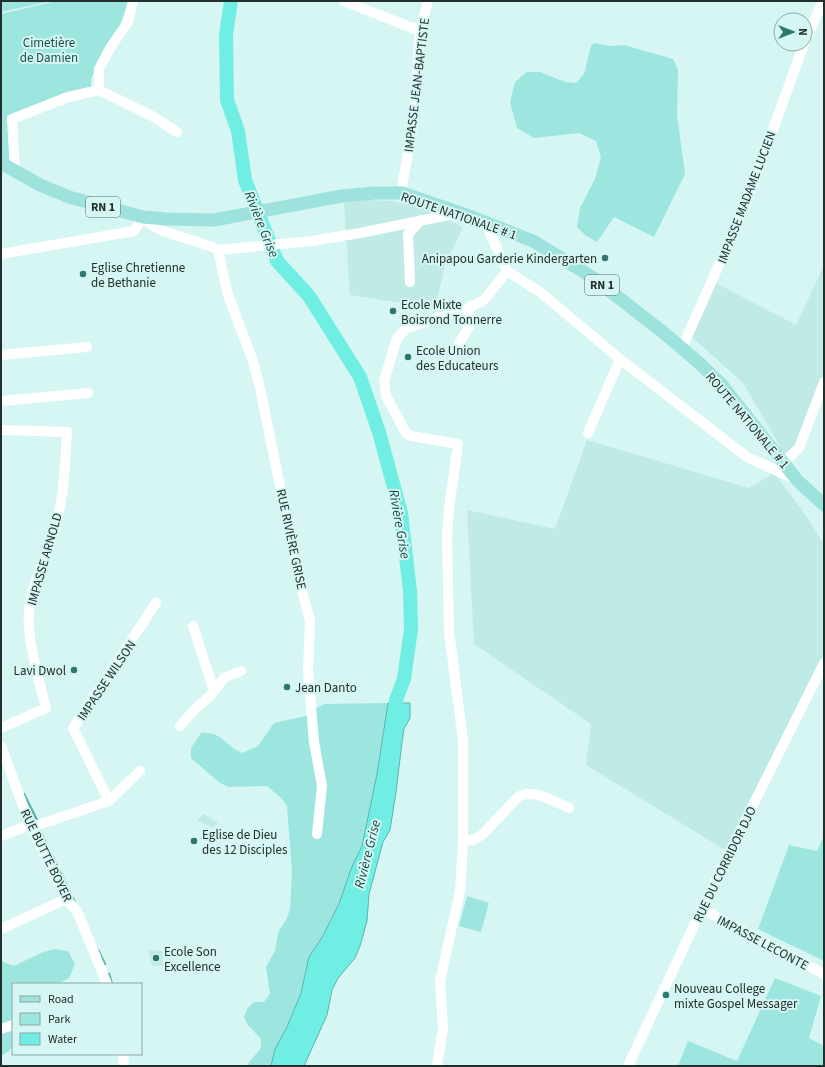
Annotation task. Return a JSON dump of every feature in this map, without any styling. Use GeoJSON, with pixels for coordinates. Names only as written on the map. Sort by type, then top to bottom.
{"type":"FeatureCollection","features":[{"type":"Feature","properties":{"kind":"main road","name":"ROUTE NATIONALE # 1"},"geometry":{"type":"LineString","coordinates":[[1,163],[16,170],[40,185],[69,197],[143,216],[166,219],[214,220],[349,195],[402,193],[486,222],[533,241],[592,277],[682,348],[722,385],[797,480],[824,505]]}},
{"type":"Feature","properties":{"kind":"street"},"geometry":{"type":"LineString","coordinates":[[99,90],[100,69],[110,48],[128,22],[133,1]]}},
{"type":"Feature","properties":{"kind":"street","name":"IMPASSE JEAN-BAPTISTE"},"geometry":{"type":"LineString","coordinates":[[402,193],[413,126],[420,31],[428,1]]}},
{"type":"Feature","properties":{"kind":"street"},"geometry":{"type":"LineString","coordinates":[[813,23],[823,1]]}},
{"type":"Feature","properties":{"kind":"street"},"geometry":{"type":"LineString","coordinates":[[348,2],[420,31]]}},
{"type":"Feature","properties":{"kind":"street","name":"IMPASSE MADAME LUCIEN"},"geometry":{"type":"LineString","coordinates":[[682,348],[746,204],[801,52]]}},
{"type":"Feature","properties":{"kind":"street"},"geometry":{"type":"LineString","coordinates":[[16,170],[12,119],[68,96],[99,90],[154,118],[177,132]]}},
{"type":"Feature","properties":{"kind":"street"},"geometry":{"type":"LineString","coordinates":[[1,254],[134,231],[143,216],[148,224],[221,249],[360,234],[459,213]]}},
{"type":"Feature","properties":{"kind":"street"},"geometry":{"type":"LineString","coordinates":[[410,282],[408,234],[421,220]]}},
{"type":"Feature","properties":{"kind":"street"},"geometry":{"type":"LineString","coordinates":[[486,222],[507,271],[540,292],[620,358],[747,457],[797,480]]}},
{"type":"Feature","properties":{"kind":"street","name":"RUE RIVIÈRE GRISE"},"geometry":{"type":"LineString","coordinates":[[221,249],[228,295],[253,361],[260,388],[297,569],[310,620],[308,671],[314,742],[322,786],[317,834]]}},
{"type":"Feature","properties":{"kind":"street"},"geometry":{"type":"LineString","coordinates":[[437,1066],[442,1028],[440,981],[460,891],[464,841],[463,741],[449,631],[447,536],[449,508],[458,444],[411,436],[406,433],[386,396],[384,381],[397,338],[401,332],[407,328],[468,308],[484,300],[507,271]]}},
{"type":"Feature","properties":{"kind":"street"},"geometry":{"type":"LineString","coordinates":[[457,352],[459,344],[471,322],[468,308]]}},
{"type":"Feature","properties":{"kind":"street"},"geometry":{"type":"LineString","coordinates":[[1,355],[87,347]]}},
{"type":"Feature","properties":{"kind":"street"},"geometry":{"type":"LineString","coordinates":[[588,433],[620,358]]}},
{"type":"Feature","properties":{"kind":"street"},"geometry":{"type":"LineString","coordinates":[[784,462],[800,448],[824,382]]}},
{"type":"Feature","properties":{"kind":"street"},"geometry":{"type":"LineString","coordinates":[[1,401],[88,392]]}},
{"type":"Feature","properties":{"kind":"street","name":"IMPASSE ARNOLD"},"geometry":{"type":"LineString","coordinates":[[1,430],[67,432],[65,467],[56,527],[35,582],[29,610],[32,652],[46,708],[1,728]]}},
{"type":"Feature","properties":{"kind":"street","name":"IMPASSE WILSON"},"geometry":{"type":"LineString","coordinates":[[109,801],[73,728],[156,603]]}},
{"type":"Feature","properties":{"kind":"street"},"geometry":{"type":"LineString","coordinates":[[193,626],[214,691]]}},
{"type":"Feature","properties":{"kind":"street","name":"RUE DU CORRIDOR DJO"},"geometry":{"type":"LineString","coordinates":[[628,1066],[702,909],[824,663]]}},
{"type":"Feature","properties":{"kind":"street"},"geometry":{"type":"LineString","coordinates":[[180,726],[214,691],[224,678],[241,671]]}},
{"type":"Feature","properties":{"kind":"street","name":"RUE BUTTE BOYER"},"geometry":{"type":"LineString","coordinates":[[1,746],[31,826],[66,900],[77,911],[107,983]]}},
{"type":"Feature","properties":{"kind":"street"},"geometry":{"type":"LineString","coordinates":[[1,836],[109,801],[140,771]]}},
{"type":"Feature","properties":{"kind":"street"},"geometry":{"type":"LineString","coordinates":[[464,841],[473,840],[482,835],[518,797],[525,793],[532,793],[569,808]]}},
{"type":"Feature","properties":{"kind":"street"},"geometry":{"type":"LineString","coordinates":[[1,929],[66,900]]}},
{"type":"Feature","properties":{"kind":"street","name":"IMPASSE LECONTE"},"geometry":{"type":"LineString","coordinates":[[702,909],[824,974]]}},
{"type":"Feature","properties":{"kind":"street"},"geometry":{"type":"LineString","coordinates":[[1,1029],[12,1025]]}},
{"type":"Feature","properties":{"kind":"street"},"geometry":{"type":"LineString","coordinates":[[122,1055],[124,1066]]}},
{"type":"Feature","properties":{"kind":"shaded area"},"geometry":{"type":"Polygon","coordinates":[[[361,200],[392,201],[429,210],[463,227],[445,265],[435,308],[350,295],[344,203],[361,200]]]}},
{"type":"Feature","properties":{"kind":"shaded area"},"geometry":{"type":"Polygon","coordinates":[[[822,270],[824,271],[824,388],[803,446],[785,455],[743,383],[692,337],[716,283],[796,325],[822,270]]]}},
{"type":"Feature","properties":{"kind":"shaded area"},"geometry":{"type":"Polygon","coordinates":[[[587,440],[749,488],[774,473],[805,514],[824,545],[824,656],[727,851],[586,765],[591,724],[474,644],[467,510],[555,529],[587,440]]]}},
{"type":"Feature","properties":{"kind":"shaded area"},"geometry":{"type":"Polygon","coordinates":[[[203,814],[218,823],[213,828],[197,820],[203,814]]]}},
{"type":"Feature","properties":{"kind":"shaded area","name":"Ecole Son Excellence"},"geometry":{"type":"Polygon","coordinates":[[[148,950],[162,951],[163,966],[152,966],[148,950]]]}},
{"type":"Feature","properties":{"kind":"green space"},"geometry":{"type":"Polygon","coordinates":[[[1,1],[52,1],[1,12],[1,1]]]}},
{"type":"Feature","properties":{"kind":"green space","name":"Cimetière de Damien"},"geometry":{"type":"Polygon","coordinates":[[[56,1],[129,1],[118,30],[91,78],[91,89],[42,102],[13,114],[14,164],[1,157],[1,14],[56,1]]]}},
{"type":"Feature","properties":{"kind":"green space"},"geometry":{"type":"Polygon","coordinates":[[[594,43],[610,46],[624,45],[673,59],[678,70],[677,115],[685,174],[654,237],[614,217],[597,242],[585,235],[577,227],[580,208],[595,179],[601,157],[596,141],[579,133],[534,138],[517,128],[510,102],[515,82],[527,72],[540,72],[565,82],[576,83],[584,74],[591,46],[594,43]]]}},
{"type":"Feature","properties":{"kind":"green space"},"geometry":{"type":"Polygon","coordinates":[[[388,703],[377,774],[362,846],[351,869],[339,904],[323,936],[309,957],[301,993],[287,1027],[275,1049],[271,1066],[246,1066],[261,1048],[261,1039],[248,1025],[244,1017],[247,1009],[254,1002],[264,1002],[270,994],[266,967],[275,951],[278,933],[287,918],[290,909],[292,871],[287,806],[282,799],[267,786],[229,787],[220,783],[191,758],[191,748],[201,733],[208,733],[214,734],[231,747],[242,753],[258,746],[274,723],[306,716],[310,711],[325,704],[388,703]]]}},
{"type":"Feature","properties":{"kind":"green space"},"geometry":{"type":"Polygon","coordinates":[[[824,836],[824,961],[758,929],[789,845],[817,851],[824,836]]]}},
{"type":"Feature","properties":{"kind":"green space"},"geometry":{"type":"Polygon","coordinates":[[[467,896],[489,903],[481,932],[459,926],[467,896]]]}},
{"type":"Feature","properties":{"kind":"green space"},"geometry":{"type":"Polygon","coordinates":[[[54,949],[68,951],[75,964],[69,978],[60,983],[12,983],[12,1046],[9,1051],[1,1056],[1,961],[14,966],[41,953],[54,949]]]}},
{"type":"Feature","properties":{"kind":"green space"},"geometry":{"type":"Polygon","coordinates":[[[775,978],[821,996],[809,1038],[824,1046],[824,1066],[678,1066],[688,1041],[737,1061],[775,978]]]}},
{"type":"Feature","properties":{"kind":"water"},"geometry":{"type":"Polygon","coordinates":[[[388,703],[410,703],[410,718],[404,729],[390,830],[383,842],[369,894],[367,921],[360,946],[355,958],[338,978],[332,990],[327,1015],[304,1066],[271,1066],[275,1049],[287,1027],[301,993],[309,957],[323,936],[339,904],[351,869],[362,846],[377,774],[388,703]]]}},
{"type":"Feature","properties":{"kind":"waterway","name":"Rivière Grise"},"geometry":{"type":"LineString","coordinates":[[231,1],[226,35],[227,100],[238,131],[245,180],[277,261],[309,296],[360,377],[379,432],[401,513],[410,591],[411,629],[404,679],[396,700],[395,722]]}},
{"type":"Feature","properties":{"kind":"waterway"},"geometry":{"type":"LineString","coordinates":[[24,794],[38,822]]}},
{"type":"Feature","properties":{"kind":"waterway"},"geometry":{"type":"LineString","coordinates":[[40,831],[75,903]]}},
{"type":"Feature","properties":{"kind":"waterway"},"geometry":{"type":"LineString","coordinates":[[98,950],[105,964]]}},
{"type":"Feature","properties":{"kind":"waterway"},"geometry":{"type":"LineString","coordinates":[[109,974],[112,983]]}},
{"type":"Feature","properties":{"kind":"place","name":"Anipapou Garderie Kindergarten"},"geometry":{"type":"Point","coordinates":[605,258]}},
{"type":"Feature","properties":{"kind":"place","name":"Eglise Chretienne de Bethanie"},"geometry":{"type":"Point","coordinates":[83,274]}},
{"type":"Feature","properties":{"kind":"place","name":"Ecole Mixte Boisrond Tonnerre"},"geometry":{"type":"Point","coordinates":[393,311]}},
{"type":"Feature","properties":{"kind":"place","name":"Ecole Union des Educateurs"},"geometry":{"type":"Point","coordinates":[408,357]}},
{"type":"Feature","properties":{"kind":"place","name":"Lavi Dwol"},"geometry":{"type":"Point","coordinates":[74,670]}},
{"type":"Feature","properties":{"kind":"place","name":"Jean Danto"},"geometry":{"type":"Point","coordinates":[287,687]}},
{"type":"Feature","properties":{"kind":"place","name":"Eglise de Dieu des 12 Disciples"},"geometry":{"type":"Point","coordinates":[194,841]}},
{"type":"Feature","properties":{"kind":"place","name":"Ecole Son Excellence"},"geometry":{"type":"Point","coordinates":[156,958]}},
{"type":"Feature","properties":{"kind":"place","name":"Nouveau College mixte Gospel Messager"},"geometry":{"type":"Point","coordinates":[666,995]}}]}
